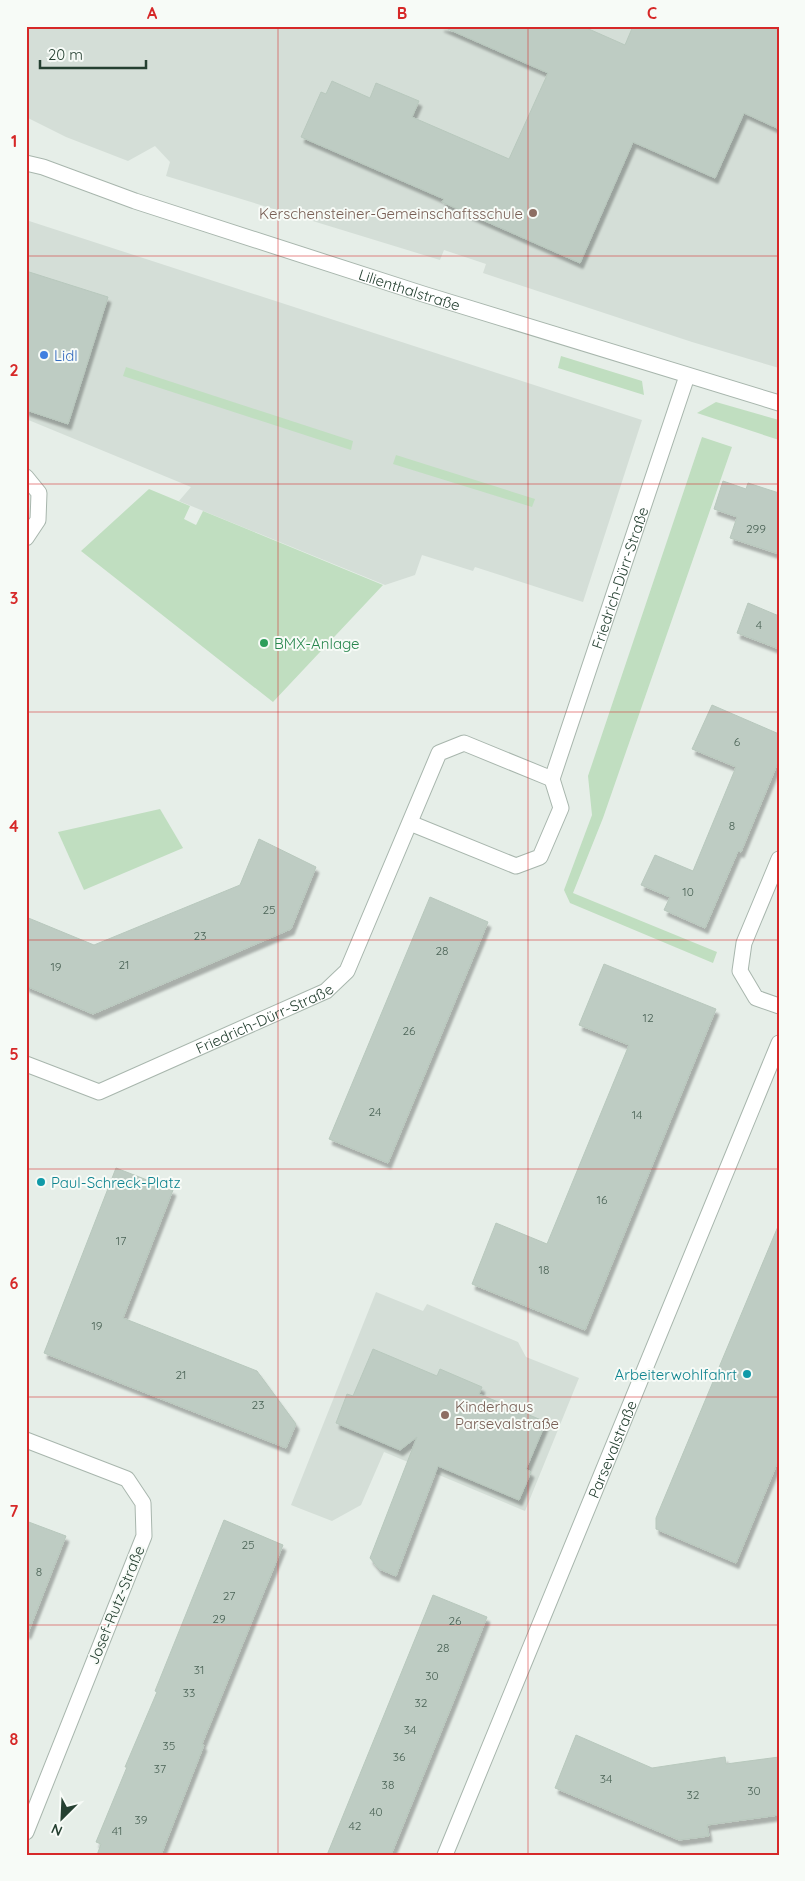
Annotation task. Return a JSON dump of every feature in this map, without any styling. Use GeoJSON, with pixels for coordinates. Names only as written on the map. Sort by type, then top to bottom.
{"type":"FeatureCollection","features":[{"type":"Feature","properties":{"kind":"street","name":"Lilienthalstraße"},"geometry":{"type":"LineString","coordinates":[[26,157],[43,167]]}},
{"type":"Feature","properties":{"kind":"street","name":"Lilienthalstraße"},"geometry":{"type":"LineString","coordinates":[[26,163],[43,167],[135,200],[296,253],[687,376],[779,403]]}},
{"type":"Feature","properties":{"kind":"street","name":"Friedrich-Dürr-Straße"},"geometry":{"type":"LineString","coordinates":[[26,1064],[99,1092],[326,991],[347,971],[439,753],[464,743],[552,779],[687,376]]}},
{"type":"Feature","properties":{"kind":"street"},"geometry":{"type":"LineString","coordinates":[[26,477],[39,493],[38,520],[26,538]]}},
{"type":"Feature","properties":{"kind":"street"},"geometry":{"type":"LineString","coordinates":[[412,817],[516,866],[540,857],[551,833],[561,808],[552,779]]}},
{"type":"Feature","properties":{"kind":"street"},"geometry":{"type":"LineString","coordinates":[[779,860],[744,943],[740,971],[756,998],[779,1006]]}},
{"type":"Feature","properties":{"kind":"street","name":"Parsevalstraße"},"geometry":{"type":"LineString","coordinates":[[445,1855],[779,1042]]}},
{"type":"Feature","properties":{"kind":"street","name":"Josef-Rutz-Straße"},"geometry":{"type":"LineString","coordinates":[[26,1440],[126,1479],[143,1503],[144,1536],[26,1832]]}},
{"type":"Feature","properties":{"kind":"shaded area","name":"Kerschensteiner-Gemeinschaftsschule"},"geometry":{"type":"Polygon","coordinates":[[[26,26],[779,26],[779,368],[692,342],[483,273],[486,264],[444,250],[440,260],[166,176],[170,162],[155,146],[128,161],[66,137],[26,117],[26,26]]]}},
{"type":"Feature","properties":{"kind":"shaded area","name":"Lidl"},"geometry":{"type":"Polygon","coordinates":[[[26,220],[642,420],[583,602],[475,567],[473,571],[422,555],[415,575],[385,585],[179,501],[191,487],[26,419],[26,220]]]}},
{"type":"Feature","properties":{"kind":"shaded area","name":"Kinderhaus Parsevalstraße"},"geometry":{"type":"Polygon","coordinates":[[[376,1292],[423,1311],[427,1304],[518,1342],[526,1357],[579,1378],[525,1511],[384,1452],[361,1505],[332,1521],[291,1505],[376,1292]]]}},
{"type":"Feature","properties":{"kind":"green space"},"geometry":{"type":"Polygon","coordinates":[[[561,356],[642,381],[644,395],[558,368],[561,356]]]}},
{"type":"Feature","properties":{"kind":"green space"},"geometry":{"type":"Polygon","coordinates":[[[126,367],[353,441],[351,450],[123,376],[126,367]]]}},
{"type":"Feature","properties":{"kind":"green space"},"geometry":{"type":"Polygon","coordinates":[[[716,402],[779,420],[779,440],[697,413],[716,402]]]}},
{"type":"Feature","properties":{"kind":"green space"},"geometry":{"type":"Polygon","coordinates":[[[702,437],[732,447],[603,818],[573,893],[717,952],[713,963],[570,903],[564,890],[592,815],[588,776],[702,437]]]}},
{"type":"Feature","properties":{"kind":"green space"},"geometry":{"type":"Polygon","coordinates":[[[396,455],[535,499],[532,507],[393,464],[396,455]]]}},
{"type":"Feature","properties":{"kind":"green space","name":"BMX-Anlage"},"geometry":{"type":"Polygon","coordinates":[[[149,489],[190,506],[184,519],[196,525],[203,511],[383,585],[273,702],[81,551],[149,489]]]}},
{"type":"Feature","properties":{"kind":"green space"},"geometry":{"type":"Polygon","coordinates":[[[160,809],[183,848],[84,890],[58,832],[160,809]]]}},
{"type":"Feature","properties":{"kind":"building"},"geometry":{"type":"Polygon","coordinates":[[[441,26],[582,26],[625,45],[633,26],[779,26],[779,129],[744,113],[715,178],[633,142],[580,263],[442,202],[444,199],[301,137],[321,92],[326,94],[332,81],[370,98],[376,83],[419,101],[412,117],[509,159],[548,73],[441,26]]]}},
{"type":"Feature","properties":{"kind":"building"},"geometry":{"type":"Polygon","coordinates":[[[26,271],[108,297],[68,424],[26,410],[26,271]]]}},
{"type":"Feature","properties":{"kind":"building"},"geometry":{"type":"Polygon","coordinates":[[[723,481],[746,489],[748,483],[779,493],[779,554],[730,538],[737,517],[714,509],[723,481]]]}},
{"type":"Feature","properties":{"kind":"building"},"geometry":{"type":"Polygon","coordinates":[[[748,603],[779,616],[779,649],[737,633],[748,603]]]}},
{"type":"Feature","properties":{"kind":"building"},"geometry":{"type":"Polygon","coordinates":[[[712,705],[779,734],[779,760],[741,852],[738,851],[705,928],[664,910],[670,897],[641,885],[655,855],[693,871],[736,767],[692,749],[712,705]]]}},
{"type":"Feature","properties":{"kind":"building"},"geometry":{"type":"Polygon","coordinates":[[[259,839],[316,867],[291,929],[93,1014],[26,986],[26,917],[94,945],[240,885],[259,839]]]}},
{"type":"Feature","properties":{"kind":"building"},"geometry":{"type":"Polygon","coordinates":[[[430,897],[488,922],[388,1163],[329,1139],[430,897]]]}},
{"type":"Feature","properties":{"kind":"building"},"geometry":{"type":"Polygon","coordinates":[[[604,964],[716,1009],[585,1330],[472,1284],[496,1223],[547,1244],[629,1045],[579,1025],[604,964]]]}},
{"type":"Feature","properties":{"kind":"building"},"geometry":{"type":"Polygon","coordinates":[[[116,1168],[173,1190],[123,1318],[257,1371],[296,1424],[286,1448],[44,1353],[116,1168]]]}},
{"type":"Feature","properties":{"kind":"building","name":"Arbeiterwohlfahrt"},"geometry":{"type":"Polygon","coordinates":[[[779,1224],[779,1459],[736,1563],[656,1529],[656,1518],[779,1224]]]}},
{"type":"Feature","properties":{"kind":"building"},"geometry":{"type":"Polygon","coordinates":[[[373,1349],[437,1376],[440,1369],[482,1387],[479,1394],[546,1422],[526,1469],[531,1472],[519,1500],[438,1466],[396,1576],[379,1569],[370,1558],[417,1437],[400,1450],[336,1423],[347,1394],[353,1396],[373,1349]]]}},
{"type":"Feature","properties":{"kind":"building"},"geometry":{"type":"Polygon","coordinates":[[[224,1520],[283,1545],[202,1744],[204,1745],[161,1855],[97,1855],[101,1844],[96,1842],[224,1520]]]}},
{"type":"Feature","properties":{"kind":"building"},"geometry":{"type":"Polygon","coordinates":[[[26,1521],[66,1536],[28,1633],[26,1633],[26,1521]]]}},
{"type":"Feature","properties":{"kind":"building"},"geometry":{"type":"Polygon","coordinates":[[[433,1595],[487,1617],[391,1855],[327,1855],[433,1595]]]}},
{"type":"Feature","properties":{"kind":"building"},"geometry":{"type":"Polygon","coordinates":[[[576,1735],[652,1768],[725,1757],[726,1764],[779,1757],[779,1815],[707,1825],[709,1836],[679,1840],[555,1788],[576,1735]]]}},
{"type":"Feature","properties":{"kind":"place","name":"Kerschensteiner-Gemeinschaftsschule"},"geometry":{"type":"Point","coordinates":[533,213]}},
{"type":"Feature","properties":{"kind":"place","name":"Lidl"},"geometry":{"type":"Point","coordinates":[44,355]}},
{"type":"Feature","properties":{"kind":"place","name":"BMX-Anlage"},"geometry":{"type":"Point","coordinates":[264,643]}},
{"type":"Feature","properties":{"kind":"place","name":"Paul-Schreck-Platz"},"geometry":{"type":"Point","coordinates":[41,1182]}},
{"type":"Feature","properties":{"kind":"place","name":"Arbeiterwohlfahrt"},"geometry":{"type":"Point","coordinates":[747,1374]}},
{"type":"Feature","properties":{"kind":"place","name":"Kinderhaus Parsevalstraße"},"geometry":{"type":"Point","coordinates":[445,1415]}}]}
